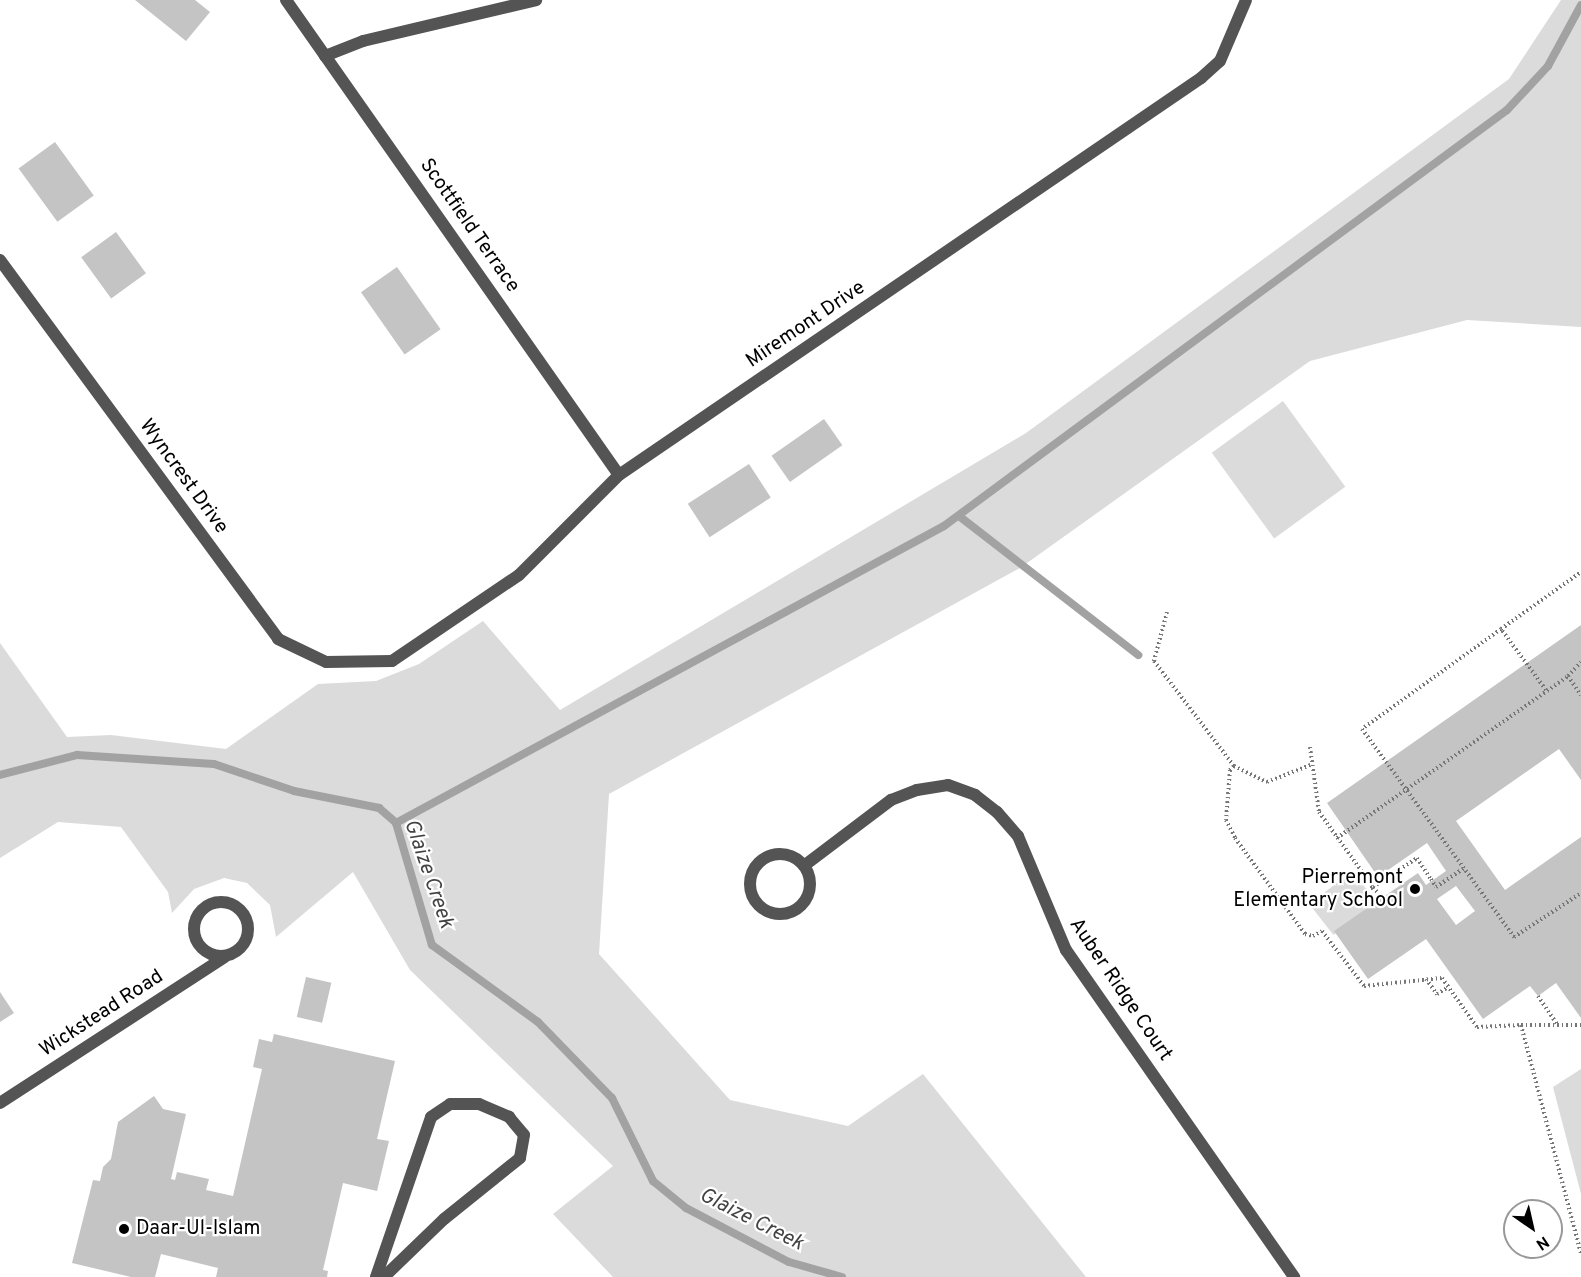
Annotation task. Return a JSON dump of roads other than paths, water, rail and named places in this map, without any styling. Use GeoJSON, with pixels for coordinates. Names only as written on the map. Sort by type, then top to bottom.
{"type":"FeatureCollection","features":[{"type":"Feature","properties":{"kind":"street","name":"Scottfield Terrace"},"geometry":{"type":"LineString","coordinates":[[286,0],[619,475]]}},
{"type":"Feature","properties":{"kind":"street"},"geometry":{"type":"LineString","coordinates":[[326,56],[363,41],[536,0]]}},
{"type":"Feature","properties":{"kind":"street","name":"Miremont Drive"},"geometry":{"type":"LineString","coordinates":[[368,662],[392,661],[519,575],[619,475],[1201,78],[1220,62],[1246,0]]}},
{"type":"Feature","properties":{"kind":"street","name":"Wyncrest Drive"},"geometry":{"type":"LineString","coordinates":[[0,260],[278,639],[326,662],[368,662]]}},
{"type":"Feature","properties":{"kind":"street","name":"Auber Ridge Court"},"geometry":{"type":"LineString","coordinates":[[805,865],[891,800],[917,790],[948,785],[975,795],[997,812],[1018,836],[1066,950],[1294,1277]]}},
{"type":"Feature","properties":{"kind":"street"},"geometry":{"type":"LineString","coordinates":[[787,854],[805,865],[811,884],[809,894],[796,910],[774,914],[756,903],[750,877],[762,860],[787,854]]}},
{"type":"Feature","properties":{"kind":"street","name":"Wickstead Road"},"geometry":{"type":"LineString","coordinates":[[0,1103],[225,957],[240,946],[248,928],[241,910],[232,904],[214,903],[198,915],[194,933],[205,951],[225,957]]}},
{"type":"Feature","properties":{"kind":"street"},"geometry":{"type":"LineString","coordinates":[[376,1277],[431,1117],[450,1104],[479,1104],[509,1118],[524,1135],[520,1158],[444,1219],[384,1277]]}},
{"type":"Feature","properties":{"kind":"waterway"},"geometry":{"type":"LineString","coordinates":[[396,823],[944,526],[1507,110],[1548,66],[1581,5]]}},
{"type":"Feature","properties":{"kind":"waterway"},"geometry":{"type":"LineString","coordinates":[[959,516],[1138,655]]}},
{"type":"Feature","properties":{"kind":"waterway","name":"Glaize Creek"},"geometry":{"type":"LineString","coordinates":[[0,775],[77,755],[214,764],[294,791],[379,808],[396,823],[432,945],[538,1022],[612,1098],[653,1181],[686,1208],[789,1262],[842,1277]]}},
{"type":"Feature","properties":{"kind":"place","name":"Pierremont Elementary School"},"geometry":{"type":"Point","coordinates":[1415,889]}},
{"type":"Feature","properties":{"kind":"place","name":"Daar-Ul-Islam"},"geometry":{"type":"Point","coordinates":[124,1229]}}]}
